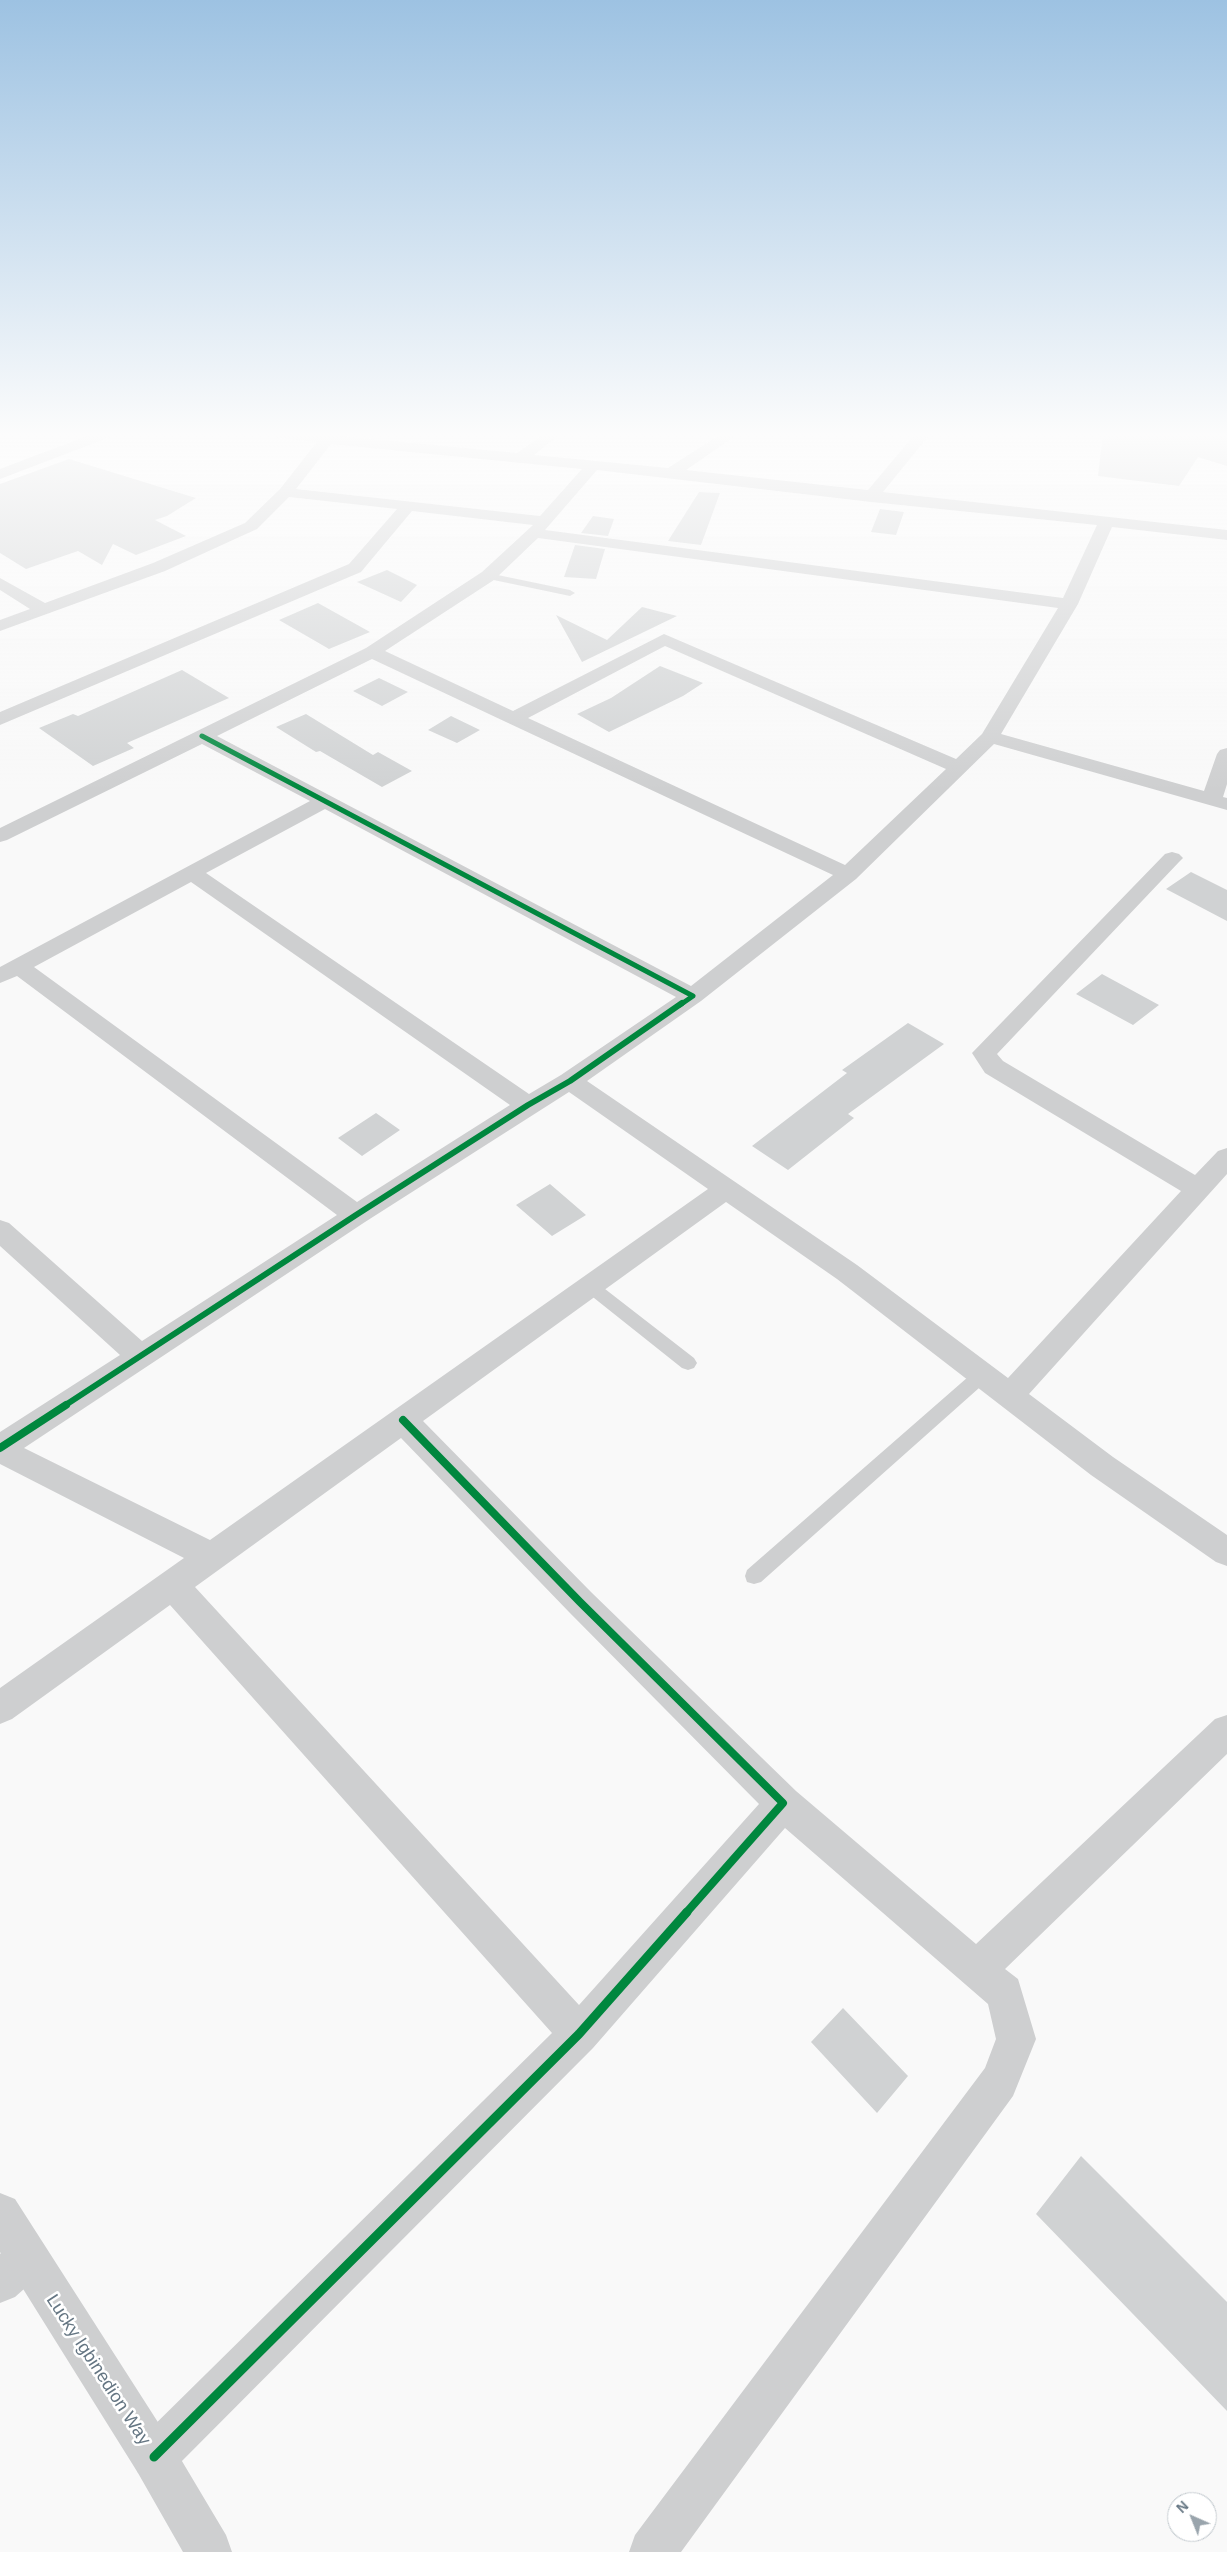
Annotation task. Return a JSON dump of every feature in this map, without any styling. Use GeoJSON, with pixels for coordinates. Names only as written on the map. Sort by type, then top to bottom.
{"type":"FeatureCollection","features":[{"type":"Feature","properties":{"kind":"street"},"geometry":{"type":"LineString","coordinates":[[0,626],[160,567],[191,553]]}},
{"type":"Feature","properties":{"kind":"street"},"geometry":{"type":"LineString","coordinates":[[0,719],[355,568],[368,553]]}},
{"type":"Feature","properties":{"kind":"street"},"geometry":{"type":"LineString","coordinates":[[0,836],[372,652],[488,576],[512,553]]}},
{"type":"Feature","properties":{"kind":"street"},"geometry":{"type":"LineString","coordinates":[[719,553],[1069,604]]}},
{"type":"Feature","properties":{"kind":"street"},"geometry":{"type":"LineString","coordinates":[[212,1556],[0,1449],[356,1215],[528,1105],[570,1081],[693,996],[848,874],[990,737],[1069,604],[1092,553]]}},
{"type":"Feature","properties":{"kind":"street"},"geometry":{"type":"LineString","coordinates":[[0,583],[42,609]]}},
{"type":"Feature","properties":{"kind":"street"},"geometry":{"type":"LineString","coordinates":[[514,718],[664,639],[959,768]]}},
{"type":"Feature","properties":{"kind":"street"},"geometry":{"type":"LineString","coordinates":[[372,652],[848,874]]}},
{"type":"Feature","properties":{"kind":"street"},"geometry":{"type":"LineString","coordinates":[[202,736],[693,996]]}},
{"type":"Feature","properties":{"kind":"street"},"geometry":{"type":"LineString","coordinates":[[990,737],[1220,802],[1227,754]]}},
{"type":"Feature","properties":{"kind":"street"},"geometry":{"type":"LineString","coordinates":[[325,801],[193,874],[9,971],[356,1215]]}},
{"type":"Feature","properties":{"kind":"street"},"geometry":{"type":"LineString","coordinates":[[1172,858],[984,1053],[994,1067],[1196,1188]]}},
{"type":"Feature","properties":{"kind":"street"},"geometry":{"type":"LineString","coordinates":[[193,874],[528,1105]]}},
{"type":"Feature","properties":{"kind":"street"},"geometry":{"type":"LineString","coordinates":[[570,1081],[847,1272],[1102,1466],[1227,1552]]}},
{"type":"Feature","properties":{"kind":"street"},"geometry":{"type":"LineString","coordinates":[[1010,1396],[1196,1188],[1227,1157]]}},
{"type":"Feature","properties":{"kind":"street"},"geometry":{"type":"LineString","coordinates":[[0,1708],[726,1189]]}},
{"type":"Feature","properties":{"kind":"street"},"geometry":{"type":"LineString","coordinates":[[0,1230],[140,1356]]}},
{"type":"Feature","properties":{"kind":"street"},"geometry":{"type":"LineString","coordinates":[[403,1420],[580,1602],[783,1803],[1004,1993],[1016,2040],[999,2082],[652,2552]]}},
{"type":"Feature","properties":{"kind":"street"},"geometry":{"type":"LineString","coordinates":[[173,1585],[579,2034]]}},
{"type":"Feature","properties":{"kind":"street"},"geometry":{"type":"LineString","coordinates":[[976,1970],[1227,1731]]}},
{"type":"Feature","properties":{"kind":"street"},"geometry":{"type":"LineString","coordinates":[[154,2457],[579,2034],[783,1803]]}},
{"type":"Feature","properties":{"kind":"street","name":"Lucky Igbinedion Way"},"geometry":{"type":"LineString","coordinates":[[0,2214],[13,2270],[154,2457],[209,2552]]}},
{"type":"Feature","properties":{"kind":"lane"},"geometry":{"type":"LineString","coordinates":[[488,576],[570,593]]}},
{"type":"Feature","properties":{"kind":"lane"},"geometry":{"type":"LineString","coordinates":[[590,1286],[688,1363]]}},
{"type":"Feature","properties":{"kind":"lane"},"geometry":{"type":"LineString","coordinates":[[754,1576],[982,1375]]}},
{"type":"Feature","properties":{"kind":"building"},"geometry":{"type":"Polygon","coordinates":[[[0,553],[72,553],[26,569],[0,553]]]}},
{"type":"Feature","properties":{"kind":"building"},"geometry":{"type":"Polygon","coordinates":[[[82,553],[108,553],[102,565],[82,553]]]}},
{"type":"Feature","properties":{"kind":"building"},"geometry":{"type":"Polygon","coordinates":[[[572,553],[604,553],[596,579],[564,577],[572,553]]]}},
{"type":"Feature","properties":{"kind":"building"},"geometry":{"type":"Polygon","coordinates":[[[387,570],[417,585],[401,602],[357,582],[387,570]]]}},
{"type":"Feature","properties":{"kind":"building"},"geometry":{"type":"Polygon","coordinates":[[[318,603],[370,632],[329,649],[279,620],[318,603]]]}},
{"type":"Feature","properties":{"kind":"building"},"geometry":{"type":"Polygon","coordinates":[[[642,607],[677,616],[582,662],[556,615],[607,640],[642,607]]]}},
{"type":"Feature","properties":{"kind":"building"},"geometry":{"type":"Polygon","coordinates":[[[660,666],[703,683],[683,696],[609,732],[577,714],[611,698],[660,666]]]}},
{"type":"Feature","properties":{"kind":"building"},"geometry":{"type":"Polygon","coordinates":[[[182,670],[229,698],[127,743],[134,748],[93,766],[39,728],[73,714],[78,716],[182,670]]]}},
{"type":"Feature","properties":{"kind":"building"},"geometry":{"type":"Polygon","coordinates":[[[379,678],[408,692],[382,706],[353,691],[379,678]]]}},
{"type":"Feature","properties":{"kind":"building"},"geometry":{"type":"Polygon","coordinates":[[[306,714],[373,755],[378,752],[412,771],[382,787],[320,751],[316,752],[276,727],[306,714]]]}},
{"type":"Feature","properties":{"kind":"building"},"geometry":{"type":"Polygon","coordinates":[[[451,716],[480,730],[457,743],[428,730],[451,716]]]}},
{"type":"Feature","properties":{"kind":"building"},"geometry":{"type":"Polygon","coordinates":[[[1191,872],[1227,890],[1227,921],[1166,889],[1191,872]]]}},
{"type":"Feature","properties":{"kind":"building"},"geometry":{"type":"Polygon","coordinates":[[[1102,974],[1159,1005],[1133,1025],[1076,994],[1102,974]]]}},
{"type":"Feature","properties":{"kind":"building"},"geometry":{"type":"Polygon","coordinates":[[[908,1023],[944,1044],[848,1114],[854,1118],[788,1170],[752,1146],[847,1073],[842,1070],[908,1023]]]}},
{"type":"Feature","properties":{"kind":"building"},"geometry":{"type":"Polygon","coordinates":[[[376,1113],[400,1130],[362,1156],[338,1138],[376,1113]]]}},
{"type":"Feature","properties":{"kind":"building"},"geometry":{"type":"Polygon","coordinates":[[[550,1184],[586,1215],[552,1236],[516,1205],[550,1184]]]}},
{"type":"Feature","properties":{"kind":"building"},"geometry":{"type":"Polygon","coordinates":[[[843,2008],[908,2076],[877,2113],[811,2042],[843,2008]]]}},
{"type":"Feature","properties":{"kind":"building"},"geometry":{"type":"Polygon","coordinates":[[[1081,2156],[1227,2302],[1227,2411],[1036,2214],[1081,2156]]]}},
{"type":"Feature","properties":{"kind":"cycle path"},"geometry":{"type":"LineString","coordinates":[[0,1448],[356,1215],[528,1105],[570,1081],[693,996],[202,736]]}},
{"type":"Feature","properties":{"kind":"cycle path"},"geometry":{"type":"LineString","coordinates":[[154,2457],[579,2034],[783,1803],[580,1602],[403,1420]]}}]}
